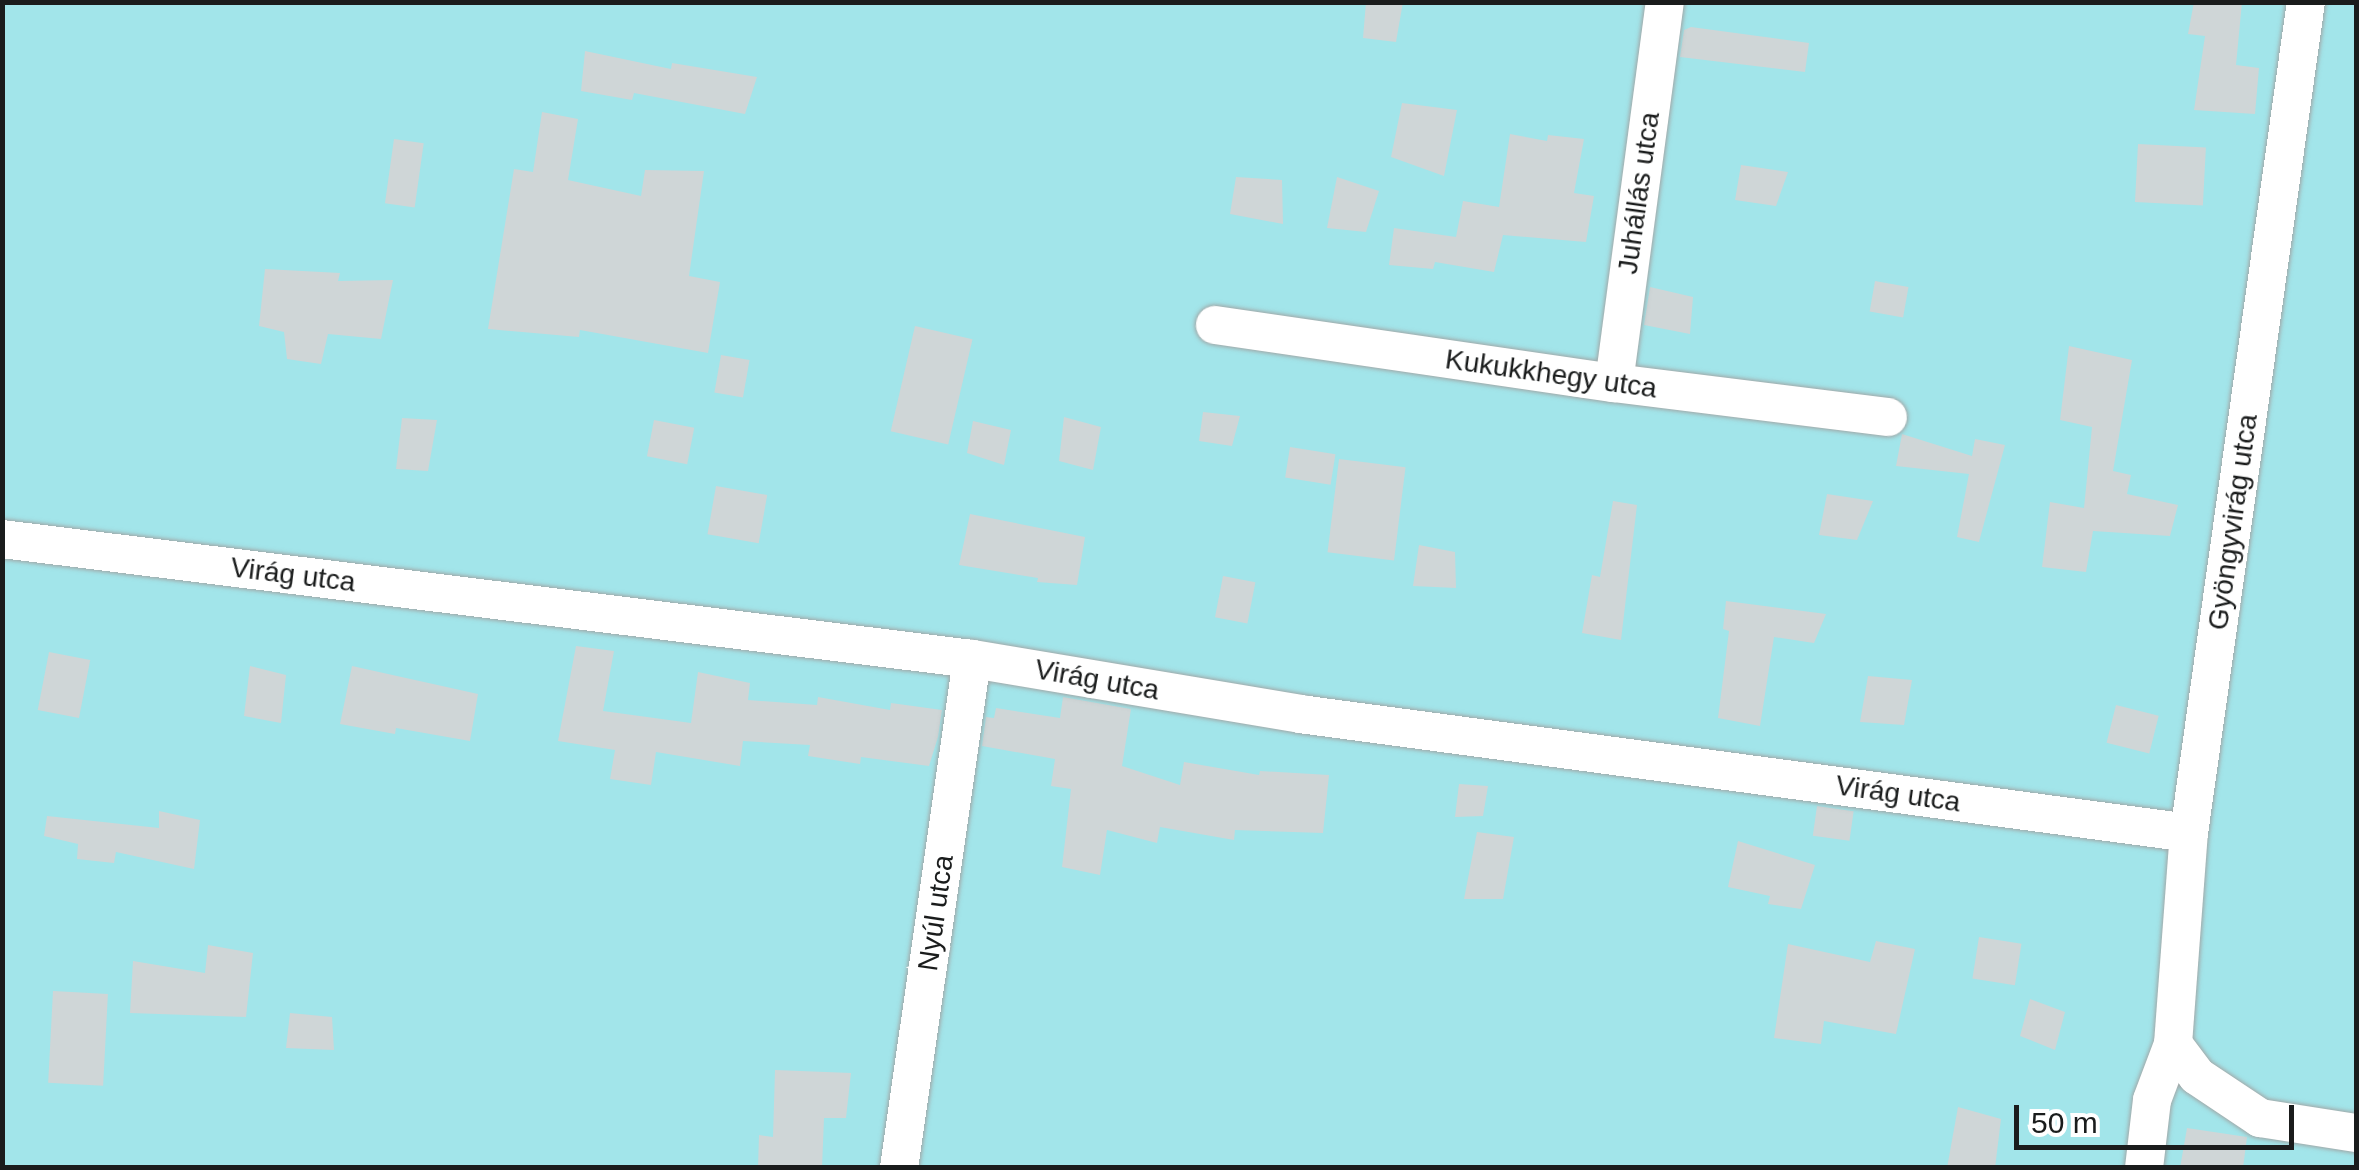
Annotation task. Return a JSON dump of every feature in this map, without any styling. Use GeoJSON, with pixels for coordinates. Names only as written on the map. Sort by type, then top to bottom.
{"type":"FeatureCollection","features":[{"type":"Feature","properties":{"kind":"street","name":"Juhállás utca"},"geometry":{"type":"LineString","coordinates":[[1614,384],[1665,2]]}},
{"type":"Feature","properties":{"kind":"street","name":"Gyöngyvirág utca"},"geometry":{"type":"LineString","coordinates":[[2144,1168],[2152,1100],[2173,1044],[2189,832],[2306,2]]}},
{"type":"Feature","properties":{"kind":"street","name":"Kukukkhegy utca"},"geometry":{"type":"LineString","coordinates":[[1215,326],[1614,384],[1888,417]]}},
{"type":"Feature","properties":{"kind":"street","name":"Virág utca"},"geometry":{"type":"LineString","coordinates":[[2,539],[972,659],[1300,714],[2189,832]]}},
{"type":"Feature","properties":{"kind":"street","name":"Nyúl utca"},"geometry":{"type":"LineString","coordinates":[[900,1168],[972,659]]}},
{"type":"Feature","properties":{"kind":"street"},"geometry":{"type":"LineString","coordinates":[[2173,1044],[2197,1076],[2260,1118],[2356,1134]]}},
{"type":"Feature","properties":{"kind":"shaded area"},"geometry":{"type":"Polygon","coordinates":[[[3,3],[2356,3],[2356,1167],[3,1167],[3,3]]]}},
{"type":"Feature","properties":{"kind":"building"},"geometry":{"type":"Polygon","coordinates":[[[1366,2],[1403,2],[1396,42],[1363,38],[1366,2]]]}},
{"type":"Feature","properties":{"kind":"building"},"geometry":{"type":"Polygon","coordinates":[[[2194,2],[2242,2],[2236,65],[2259,68],[2255,114],[2194,110],[2205,36],[2188,34],[2194,2]]]}},
{"type":"Feature","properties":{"kind":"building"},"geometry":{"type":"Polygon","coordinates":[[[1691,27],[1809,43],[1805,72],[1680,57],[1684,30],[1691,27]]]}},
{"type":"Feature","properties":{"kind":"building"},"geometry":{"type":"Polygon","coordinates":[[[585,51],[671,69],[672,63],[757,77],[745,114],[634,93],[632,100],[581,91],[585,51]]]}},
{"type":"Feature","properties":{"kind":"building"},"geometry":{"type":"Polygon","coordinates":[[[1402,103],[1457,110],[1444,176],[1391,157],[1402,103]]]}},
{"type":"Feature","properties":{"kind":"building"},"geometry":{"type":"Polygon","coordinates":[[[542,112],[578,119],[568,180],[641,196],[645,170],[704,171],[689,276],[720,282],[708,353],[580,330],[579,337],[488,329],[514,169],[533,172],[542,112]]]}},
{"type":"Feature","properties":{"kind":"building"},"geometry":{"type":"Polygon","coordinates":[[[1510,134],[1547,141],[1548,135],[1584,139],[1574,193],[1594,196],[1586,242],[1503,235],[1494,272],[1435,262],[1433,269],[1389,265],[1394,228],[1456,237],[1463,201],[1499,207],[1510,134]]]}},
{"type":"Feature","properties":{"kind":"building"},"geometry":{"type":"Polygon","coordinates":[[[394,139],[424,143],[415,208],[385,203],[394,139]]]}},
{"type":"Feature","properties":{"kind":"building"},"geometry":{"type":"Polygon","coordinates":[[[2138,144],[2206,148],[2203,205],[2135,202],[2138,144]]]}},
{"type":"Feature","properties":{"kind":"building"},"geometry":{"type":"Polygon","coordinates":[[[1741,165],[1788,172],[1776,206],[1735,200],[1741,165]]]}},
{"type":"Feature","properties":{"kind":"building"},"geometry":{"type":"Polygon","coordinates":[[[1236,177],[1282,180],[1283,224],[1230,214],[1236,177]]]}},
{"type":"Feature","properties":{"kind":"building"},"geometry":{"type":"Polygon","coordinates":[[[1337,177],[1379,191],[1366,232],[1327,228],[1337,177]]]}},
{"type":"Feature","properties":{"kind":"building"},"geometry":{"type":"Polygon","coordinates":[[[265,269],[340,273],[338,281],[393,280],[381,339],[328,334],[321,364],[287,359],[284,332],[259,326],[265,269]]]}},
{"type":"Feature","properties":{"kind":"building"},"geometry":{"type":"Polygon","coordinates":[[[1875,281],[1908,287],[1903,317],[1870,312],[1875,281]]]}},
{"type":"Feature","properties":{"kind":"building"},"geometry":{"type":"Polygon","coordinates":[[[1650,287],[1693,297],[1690,334],[1644,325],[1650,287]]]}},
{"type":"Feature","properties":{"kind":"building"},"geometry":{"type":"Polygon","coordinates":[[[915,326],[972,339],[948,445],[891,431],[915,326]]]}},
{"type":"Feature","properties":{"kind":"building"},"geometry":{"type":"Polygon","coordinates":[[[2069,346],[2132,360],[2113,471],[2131,475],[2127,494],[2178,505],[2170,536],[2093,531],[2086,572],[2042,567],[2050,502],[2084,508],[2092,427],[2060,420],[2069,346]]]}},
{"type":"Feature","properties":{"kind":"building"},"geometry":{"type":"Polygon","coordinates":[[[721,355],[750,360],[743,397],[714,392],[721,355]]]}},
{"type":"Feature","properties":{"kind":"building"},"geometry":{"type":"Polygon","coordinates":[[[1203,412],[1240,416],[1232,446],[1199,441],[1203,412]]]}},
{"type":"Feature","properties":{"kind":"building"},"geometry":{"type":"Polygon","coordinates":[[[1064,417],[1101,427],[1093,470],[1059,461],[1064,417]]]}},
{"type":"Feature","properties":{"kind":"building"},"geometry":{"type":"Polygon","coordinates":[[[402,418],[437,420],[428,471],[396,469],[402,418]]]}},
{"type":"Feature","properties":{"kind":"building"},"geometry":{"type":"Polygon","coordinates":[[[654,420],[694,428],[687,464],[647,456],[654,420]]]}},
{"type":"Feature","properties":{"kind":"building"},"geometry":{"type":"Polygon","coordinates":[[[973,421],[1011,430],[1004,465],[967,453],[973,421]]]}},
{"type":"Feature","properties":{"kind":"building"},"geometry":{"type":"Polygon","coordinates":[[[1902,434],[1972,456],[1975,439],[2005,445],[1979,542],[1957,537],[1969,474],[1896,466],[1902,434]]]}},
{"type":"Feature","properties":{"kind":"building"},"geometry":{"type":"Polygon","coordinates":[[[1290,447],[1335,454],[1331,485],[1285,478],[1290,447]]]}},
{"type":"Feature","properties":{"kind":"building"},"geometry":{"type":"Polygon","coordinates":[[[1339,459],[1406,467],[1394,560],[1328,552],[1339,459]]]}},
{"type":"Feature","properties":{"kind":"building"},"geometry":{"type":"Polygon","coordinates":[[[716,486],[767,495],[759,543],[707,534],[716,486]]]}},
{"type":"Feature","properties":{"kind":"building"},"geometry":{"type":"Polygon","coordinates":[[[1827,494],[1873,501],[1857,540],[1819,535],[1827,494]]]}},
{"type":"Feature","properties":{"kind":"building"},"geometry":{"type":"Polygon","coordinates":[[[1613,501],[1637,505],[1621,640],[1582,633],[1592,575],[1600,577],[1613,501]]]}},
{"type":"Feature","properties":{"kind":"building"},"geometry":{"type":"Polygon","coordinates":[[[970,514],[1085,537],[1077,585],[1037,582],[1038,578],[959,565],[970,514]]]}},
{"type":"Feature","properties":{"kind":"building"},"geometry":{"type":"Polygon","coordinates":[[[1419,545],[1455,552],[1456,588],[1413,586],[1419,545]]]}},
{"type":"Feature","properties":{"kind":"building"},"geometry":{"type":"Polygon","coordinates":[[[1223,576],[1255,582],[1247,624],[1215,617],[1223,576]]]}},
{"type":"Feature","properties":{"kind":"building"},"geometry":{"type":"Polygon","coordinates":[[[1726,601],[1826,614],[1814,643],[1774,637],[1760,726],[1718,718],[1729,631],[1723,629],[1726,601]]]}},
{"type":"Feature","properties":{"kind":"building"},"geometry":{"type":"Polygon","coordinates":[[[576,646],[614,651],[603,711],[691,723],[698,672],[750,683],[748,700],[817,705],[818,697],[890,710],[891,703],[942,710],[938,737],[929,766],[861,757],[860,764],[808,756],[810,745],[743,741],[740,766],[656,752],[651,785],[610,779],[615,750],[558,741],[576,646]]]}},
{"type":"Feature","properties":{"kind":"building"},"geometry":{"type":"Polygon","coordinates":[[[49,652],[90,660],[79,718],[38,710],[49,652]]]}},
{"type":"Feature","properties":{"kind":"building"},"geometry":{"type":"Polygon","coordinates":[[[250,666],[286,675],[281,723],[244,716],[250,666]]]}},
{"type":"Feature","properties":{"kind":"building"},"geometry":{"type":"Polygon","coordinates":[[[352,666],[478,694],[470,741],[396,728],[395,734],[340,724],[352,666]]]}},
{"type":"Feature","properties":{"kind":"building"},"geometry":{"type":"Polygon","coordinates":[[[1868,676],[1912,680],[1904,725],[1860,722],[1868,676]]]}},
{"type":"Feature","properties":{"kind":"building"},"geometry":{"type":"Polygon","coordinates":[[[1063,697],[1131,709],[1122,766],[1180,785],[1184,762],[1259,775],[1260,771],[1329,775],[1323,833],[1235,830],[1234,840],[1160,827],[1157,843],[1107,830],[1100,875],[1062,867],[1071,789],[1051,786],[1055,759],[982,746],[986,717],[994,718],[996,708],[1060,718],[1063,697]]]}},
{"type":"Feature","properties":{"kind":"building"},"geometry":{"type":"Polygon","coordinates":[[[2116,705],[2159,716],[2149,753],[2107,743],[2116,705]]]}},
{"type":"Feature","properties":{"kind":"building"},"geometry":{"type":"Polygon","coordinates":[[[1459,784],[1488,786],[1483,816],[1455,817],[1459,784]]]}},
{"type":"Feature","properties":{"kind":"building"},"geometry":{"type":"Polygon","coordinates":[[[1817,806],[1854,811],[1849,841],[1813,836],[1817,806]]]}},
{"type":"Feature","properties":{"kind":"building"},"geometry":{"type":"Polygon","coordinates":[[[159,811],[200,820],[194,869],[116,852],[114,863],[77,859],[78,844],[44,836],[47,816],[159,828],[159,811]]]}},
{"type":"Feature","properties":{"kind":"building"},"geometry":{"type":"Polygon","coordinates":[[[1477,832],[1514,837],[1503,899],[1464,899],[1477,832]]]}},
{"type":"Feature","properties":{"kind":"building"},"geometry":{"type":"Polygon","coordinates":[[[1738,841],[1815,865],[1801,909],[1768,904],[1770,896],[1728,887],[1738,841]]]}},
{"type":"Feature","properties":{"kind":"building"},"geometry":{"type":"Polygon","coordinates":[[[1979,937],[2021,944],[2015,985],[1972,978],[1979,937]]]}},
{"type":"Feature","properties":{"kind":"building"},"geometry":{"type":"Polygon","coordinates":[[[1876,941],[1915,949],[1896,1034],[1824,1021],[1821,1044],[1774,1038],[1788,944],[1870,962],[1876,941]]]}},
{"type":"Feature","properties":{"kind":"building"},"geometry":{"type":"Polygon","coordinates":[[[208,945],[253,953],[246,1017],[130,1013],[133,961],[205,973],[208,945]]]}},
{"type":"Feature","properties":{"kind":"building"},"geometry":{"type":"Polygon","coordinates":[[[53,991],[108,994],[103,1086],[48,1083],[53,991]]]}},
{"type":"Feature","properties":{"kind":"building"},"geometry":{"type":"Polygon","coordinates":[[[2030,999],[2065,1012],[2055,1050],[2020,1036],[2030,999]]]}},
{"type":"Feature","properties":{"kind":"building"},"geometry":{"type":"Polygon","coordinates":[[[290,1013],[332,1017],[334,1050],[286,1048],[290,1013]]]}},
{"type":"Feature","properties":{"kind":"building"},"geometry":{"type":"Polygon","coordinates":[[[775,1070],[851,1073],[846,1118],[824,1118],[822,1168],[758,1168],[759,1135],[773,1137],[775,1070]]]}},
{"type":"Feature","properties":{"kind":"building"},"geometry":{"type":"Polygon","coordinates":[[[1958,1107],[2001,1119],[1995,1168],[1947,1168],[1958,1107]]]}},
{"type":"Feature","properties":{"kind":"building"},"geometry":{"type":"Polygon","coordinates":[[[2187,1128],[2247,1137],[2243,1168],[2180,1168],[2187,1128]]]}}]}
